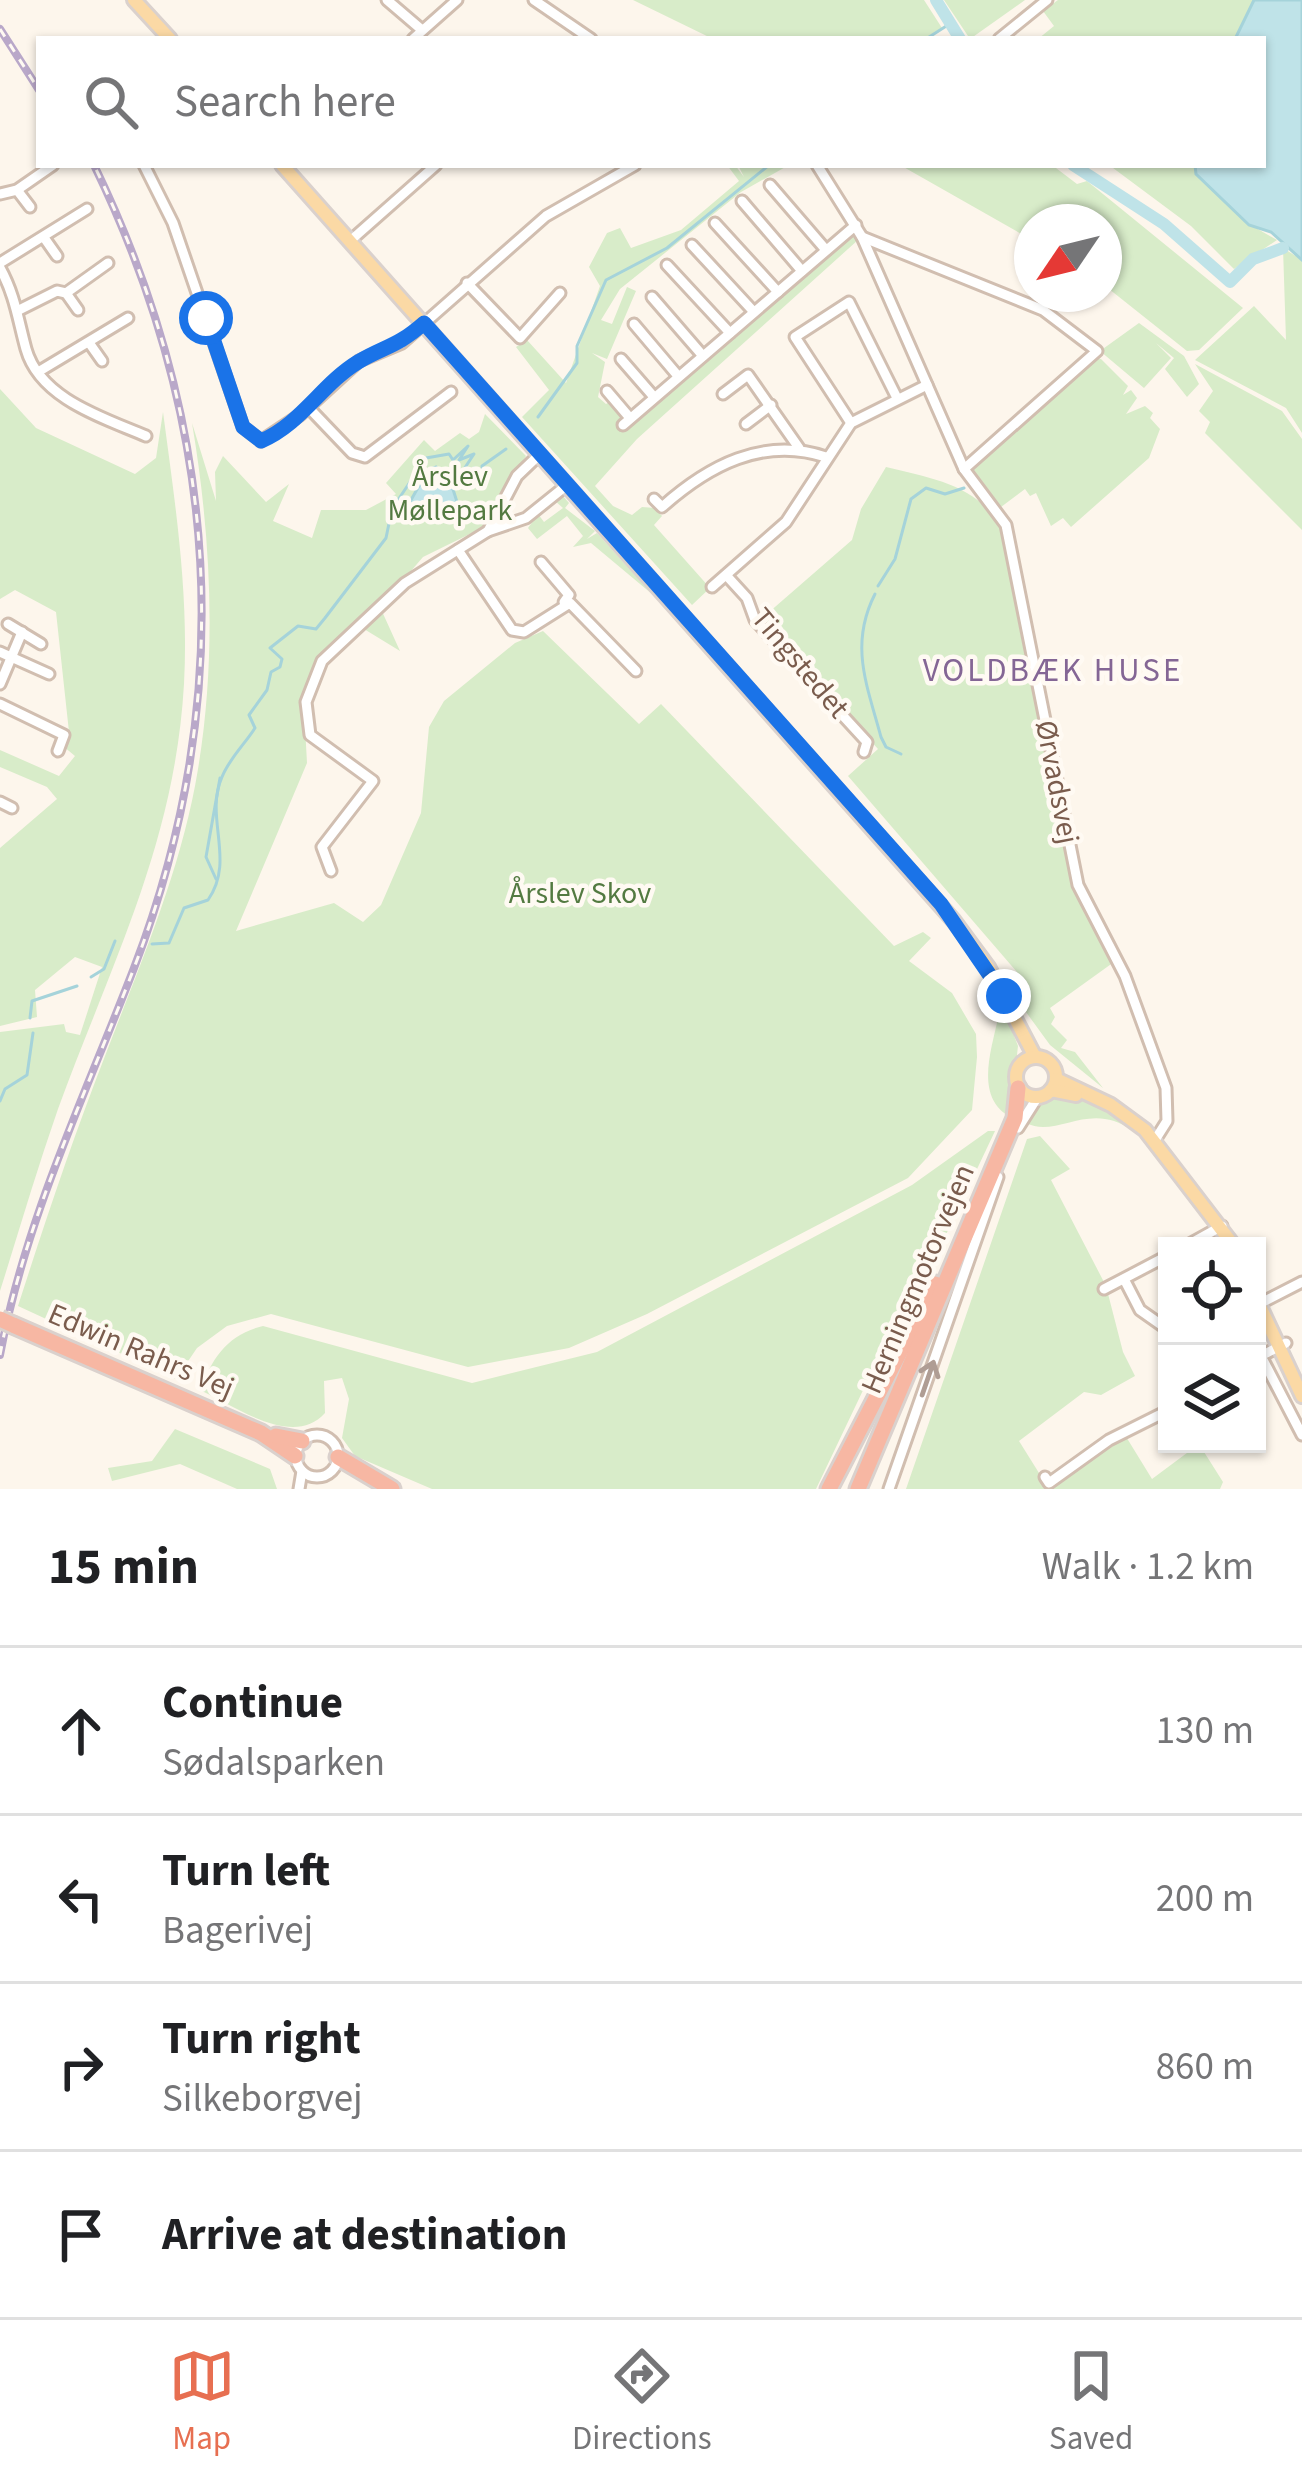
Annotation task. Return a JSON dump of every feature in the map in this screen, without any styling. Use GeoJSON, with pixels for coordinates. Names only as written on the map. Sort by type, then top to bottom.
{"type":"FeatureCollection","features":[{"type":"Feature","properties":{"kind":"highway","name":"Herningmotorvejen"},"geometry":{"type":"LineString","coordinates":[[858,1489],[1019,1106],[1018,1088]]}},
{"type":"Feature","properties":{"kind":"highway"},"geometry":{"type":"LineString","coordinates":[[829,1489],[989,1180]]}},
{"type":"Feature","properties":{"kind":"highway","name":"Edwin Rahrs Vej"},"geometry":{"type":"LineString","coordinates":[[7,1322],[262,1433],[300,1456]]}},
{"type":"Feature","properties":{"kind":"highway"},"geometry":{"type":"LineString","coordinates":[[329,1469],[384,1485]]}},
{"type":"Feature","properties":{"kind":"main road"},"geometry":{"type":"LineString","coordinates":[[134,0],[167,36]]}},
{"type":"Feature","properties":{"kind":"main road"},"geometry":{"type":"LineString","coordinates":[[285,168],[955,921],[988,967],[1029,1059]]}},
{"type":"Feature","properties":{"kind":"main road"},"geometry":{"type":"LineString","coordinates":[[1029,1059],[1050,1063],[1054,1084]]}},
{"type":"Feature","properties":{"kind":"main road"},"geometry":{"type":"LineString","coordinates":[[1029,1059],[1016,1074],[1018,1088],[1037,1098],[1054,1084]]}},
{"type":"Feature","properties":{"kind":"main road"},"geometry":{"type":"LineString","coordinates":[[1054,1084],[1111,1106],[1153,1143],[1224,1237]]}},
{"type":"Feature","properties":{"kind":"main road"},"geometry":{"type":"LineString","coordinates":[[1266,1313],[1300,1380],[1302,1396]]}},
{"type":"Feature","properties":{"kind":"street"},"geometry":{"type":"LineString","coordinates":[[387,0],[422,31]]}},
{"type":"Feature","properties":{"kind":"street"},"geometry":{"type":"LineString","coordinates":[[416,36],[457,0]]}},
{"type":"Feature","properties":{"kind":"street"},"geometry":{"type":"LineString","coordinates":[[534,0],[586,36]]}},
{"type":"Feature","properties":{"kind":"street"},"geometry":{"type":"LineString","coordinates":[[1003,36],[1047,0]]}},
{"type":"Feature","properties":{"kind":"street"},"geometry":{"type":"LineString","coordinates":[[0,194],[17,190],[49,168]]}},
{"type":"Feature","properties":{"kind":"street"},"geometry":{"type":"LineString","coordinates":[[146,168],[173,223],[248,435],[266,439],[359,361],[394,349],[563,204],[629,168]]}},
{"type":"Feature","properties":{"kind":"street"},"geometry":{"type":"LineString","coordinates":[[350,241],[433,168]]}},
{"type":"Feature","properties":{"kind":"street","name":"Ørvadsvej"},"geometry":{"type":"LineString","coordinates":[[819,168],[862,237],[964,469],[1010,536],[1078,885],[1125,976],[1166,1088],[1168,1119],[1153,1143]]}},
{"type":"Feature","properties":{"kind":"street"},"geometry":{"type":"LineString","coordinates":[[770,185],[826,250]]}},
{"type":"Feature","properties":{"kind":"street"},"geometry":{"type":"LineString","coordinates":[[17,190],[30,207]]}},
{"type":"Feature","properties":{"kind":"street"},"geometry":{"type":"LineString","coordinates":[[742,201],[802,271]]}},
{"type":"Feature","properties":{"kind":"street"},"geometry":{"type":"LineString","coordinates":[[87,209],[45,239],[35,238],[0,266],[19,310],[28,355],[38,372],[95,415],[146,436]]}},
{"type":"Feature","properties":{"kind":"street"},"geometry":{"type":"LineString","coordinates":[[716,223],[778,292]]}},
{"type":"Feature","properties":{"kind":"street"},"geometry":{"type":"LineString","coordinates":[[607,391],[627,422],[856,225]]}},
{"type":"Feature","properties":{"kind":"street"},"geometry":{"type":"LineString","coordinates":[[862,237],[1043,310],[1097,351],[964,469]]}},
{"type":"Feature","properties":{"kind":"street"},"geometry":{"type":"LineString","coordinates":[[45,239],[57,256]]}},
{"type":"Feature","properties":{"kind":"street"},"geometry":{"type":"LineString","coordinates":[[692,245],[754,312]]}},
{"type":"Feature","properties":{"kind":"street"},"geometry":{"type":"LineString","coordinates":[[66,293],[108,262]]}},
{"type":"Feature","properties":{"kind":"street"},"geometry":{"type":"LineString","coordinates":[[668,265],[730,333]]}},
{"type":"Feature","properties":{"kind":"street"},"geometry":{"type":"LineString","coordinates":[[467,284],[520,338],[560,292]]}},
{"type":"Feature","properties":{"kind":"street"},"geometry":{"type":"LineString","coordinates":[[19,310],[57,291],[66,293],[78,310]]}},
{"type":"Feature","properties":{"kind":"street"},"geometry":{"type":"LineString","coordinates":[[652,297],[703,356]]}},
{"type":"Feature","properties":{"kind":"street"},"geometry":{"type":"LineString","coordinates":[[851,423],[795,338],[849,302],[897,398]]}},
{"type":"Feature","properties":{"kind":"street"},"geometry":{"type":"LineString","coordinates":[[90,344],[128,317]]}},
{"type":"Feature","properties":{"kind":"street"},"geometry":{"type":"LineString","coordinates":[[634,324],[678,376]]}},
{"type":"Feature","properties":{"kind":"street"},"geometry":{"type":"LineString","coordinates":[[38,372],[83,342],[102,361]]}},
{"type":"Feature","properties":{"kind":"street"},"geometry":{"type":"LineString","coordinates":[[43,350],[52,363]]}},
{"type":"Feature","properties":{"kind":"street"},"geometry":{"type":"LineString","coordinates":[[621,359],[654,397]]}},
{"type":"Feature","properties":{"kind":"street"},"geometry":{"type":"LineString","coordinates":[[723,394],[748,375],[799,448]]}},
{"type":"Feature","properties":{"kind":"street"},"geometry":{"type":"LineString","coordinates":[[712,586],[798,509],[851,423],[927,385]]}},
{"type":"Feature","properties":{"kind":"street"},"geometry":{"type":"LineString","coordinates":[[309,407],[352,453],[365,457],[451,392]]}},
{"type":"Feature","properties":{"kind":"street"},"geometry":{"type":"LineString","coordinates":[[746,424],[771,405]]}},
{"type":"Feature","properties":{"kind":"street"},"geometry":{"type":"LineString","coordinates":[[654,499],[662,507],[717,465],[799,448],[826,457]]}},
{"type":"Feature","properties":{"kind":"street"},"geometry":{"type":"LineString","coordinates":[[488,531],[517,476],[540,454]]}},
{"type":"Feature","properties":{"kind":"street"},"geometry":{"type":"LineString","coordinates":[[331,871],[322,847],[373,781],[310,735],[308,688],[322,661],[386,600],[488,531],[526,518],[567,485]]}},
{"type":"Feature","properties":{"kind":"street"},"geometry":{"type":"LineString","coordinates":[[458,550],[512,630],[524,632],[569,595],[541,562]]}},
{"type":"Feature","properties":{"kind":"street","name":"Tingstedet"},"geometry":{"type":"LineString","coordinates":[[726,574],[747,598],[755,620],[867,742],[864,752]]}},
{"type":"Feature","properties":{"kind":"street"},"geometry":{"type":"LineString","coordinates":[[564,602],[636,671]]}},
{"type":"Feature","properties":{"kind":"street"},"geometry":{"type":"LineString","coordinates":[[8,624],[41,644]]}},
{"type":"Feature","properties":{"kind":"street"},"geometry":{"type":"LineString","coordinates":[[0,684],[22,632]]}},
{"type":"Feature","properties":{"kind":"street"},"geometry":{"type":"LineString","coordinates":[[0,652],[49,674]]}},
{"type":"Feature","properties":{"kind":"street"},"geometry":{"type":"LineString","coordinates":[[0,704],[64,735],[58,751]]}},
{"type":"Feature","properties":{"kind":"street"},"geometry":{"type":"LineString","coordinates":[[0,802],[12,808]]}},
{"type":"Feature","properties":{"kind":"street","name":"Herningmotorvejen"},"geometry":{"type":"LineString","coordinates":[[890,1489],[1001,1167],[1037,1098]]}},
{"type":"Feature","properties":{"kind":"street"},"geometry":{"type":"LineString","coordinates":[[1202,1237],[1219,1228]]}},
{"type":"Feature","properties":{"kind":"street"},"geometry":{"type":"LineString","coordinates":[[1104,1289],[1158,1261]]}},
{"type":"Feature","properties":{"kind":"street"},"geometry":{"type":"LineString","coordinates":[[1124,1279],[1141,1310],[1158,1322]]}},
{"type":"Feature","properties":{"kind":"street"},"geometry":{"type":"LineString","coordinates":[[1266,1299],[1302,1282]]}},
{"type":"Feature","properties":{"kind":"street"},"geometry":{"type":"LineString","coordinates":[[1266,1352],[1283,1344]]}},
{"type":"Feature","properties":{"kind":"street"},"geometry":{"type":"LineString","coordinates":[[1266,1369],[1302,1435]]}},
{"type":"Feature","properties":{"kind":"street"},"geometry":{"type":"LineString","coordinates":[[1045,1477],[1049,1483],[1109,1440],[1158,1416]]}},
{"type":"Feature","properties":{"kind":"street"},"geometry":{"type":"LineString","coordinates":[[300,1456],[326,1437],[329,1469]]}},
{"type":"Feature","properties":{"kind":"street"},"geometry":{"type":"LineString","coordinates":[[300,1456],[329,1469]]}},
{"type":"Feature","properties":{"kind":"street"},"geometry":{"type":"LineString","coordinates":[[300,1456],[303,1489]]}},
{"type":"Feature","properties":{"kind":"street"},"geometry":{"type":"LineString","coordinates":[[303,1489],[329,1469]]}},
{"type":"Feature","properties":{"kind":"green space"},"geometry":{"type":"Polygon","coordinates":[[[633,0],[924,0],[942,28],[929,36],[707,36],[633,0]]]}},
{"type":"Feature","properties":{"kind":"green space"},"geometry":{"type":"Polygon","coordinates":[[[944,0],[1025,0],[974,36],[968,36],[944,0]]]}},
{"type":"Feature","properties":{"kind":"green space"},"geometry":{"type":"Polygon","coordinates":[[[1058,0],[1254,0],[1236,36],[1042,36],[1054,26],[1043,11],[1058,0]]]}},
{"type":"Feature","properties":{"kind":"green space"},"geometry":{"type":"Polygon","coordinates":[[[729,168],[737,168],[744,177],[740,168],[784,168],[741,192],[620,289],[601,320],[612,324],[627,287],[636,291],[607,359],[592,353],[605,362],[598,397],[606,404],[611,401],[625,417],[620,422],[854,232],[858,240],[637,439],[595,486],[613,506],[632,515],[642,507],[655,508],[662,516],[654,525],[710,588],[692,605],[522,417],[549,390],[516,347],[527,340],[566,383],[600,286],[589,267],[607,233],[620,228],[631,248],[681,230],[739,181],[729,168]]]}},
{"type":"Feature","properties":{"kind":"green space"},"geometry":{"type":"Polygon","coordinates":[[[905,168],[1056,168],[1077,184],[1087,181],[1115,204],[1014,204],[1014,230],[905,168]]]}},
{"type":"Feature","properties":{"kind":"green space"},"geometry":{"type":"Polygon","coordinates":[[[1113,168],[1196,168],[1249,224],[1277,240],[1234,269],[1191,226],[1113,168]]]}},
{"type":"Feature","properties":{"kind":"green space"},"geometry":{"type":"Polygon","coordinates":[[[1122,209],[1243,308],[1199,350],[1187,351],[1122,299],[1122,209]]]}},
{"type":"Feature","properties":{"kind":"green space"},"geometry":{"type":"Polygon","coordinates":[[[1283,248],[1302,260],[1302,433],[1286,408],[1195,360],[1254,306],[1286,340],[1283,248]]]}},
{"type":"Feature","properties":{"kind":"green space"},"geometry":{"type":"Polygon","coordinates":[[[1139,323],[1184,356],[1199,384],[1187,397],[1165,369],[1174,358],[1156,343],[1171,358],[1144,388],[1100,351],[1139,323]]]}},
{"type":"Feature","properties":{"kind":"green space"},"geometry":{"type":"Polygon","coordinates":[[[1093,358],[1101,359],[1128,386],[1123,395],[1131,390],[1137,398],[1126,414],[1145,406],[1153,413],[1150,418],[1160,429],[1149,458],[1071,527],[1063,518],[1051,526],[1036,493],[1030,496],[1025,489],[1001,507],[972,468],[1093,358]]]}},
{"type":"Feature","properties":{"kind":"green space"},"geometry":{"type":"Polygon","coordinates":[[[1195,364],[1282,411],[1302,439],[1302,530],[1205,433],[1210,422],[1199,411],[1213,391],[1195,364]]]}},
{"type":"Feature","properties":{"kind":"green space"},"geometry":{"type":"Polygon","coordinates":[[[0,389],[36,428],[135,474],[156,458],[163,412],[180,548],[185,650],[178,742],[154,850],[58,1109],[0,1291],[0,1032],[64,1024],[66,1032],[80,1035],[102,967],[75,957],[35,990],[37,1017],[0,1026],[0,848],[57,799],[47,787],[0,767],[0,750],[59,776],[75,756],[63,746],[69,732],[56,612],[15,590],[0,599],[0,389]]]}},
{"type":"Feature","properties":{"kind":"green space","name":"Årslev Skov"},"geometry":{"type":"Polygon","coordinates":[[[485,414],[526,456],[482,528],[423,557],[380,607],[400,651],[364,629],[316,677],[304,708],[307,763],[236,931],[334,903],[363,922],[381,905],[421,813],[429,727],[444,701],[515,643],[543,631],[639,724],[661,704],[894,946],[923,932],[931,938],[909,961],[952,993],[976,1034],[972,1110],[908,1178],[647,1314],[569,1348],[468,1367],[271,1314],[227,1326],[197,1348],[176,1379],[18,1306],[159,914],[191,806],[204,726],[209,639],[204,509],[192,423],[216,501],[215,472],[223,456],[266,502],[289,484],[273,521],[312,538],[321,510],[366,510],[396,494],[386,483],[424,440],[435,451],[460,433],[469,439],[479,432],[485,414]]]}},
{"type":"Feature","properties":{"kind":"green space"},"geometry":{"type":"Polygon","coordinates":[[[886,467],[967,493],[981,502],[1003,530],[1068,868],[1114,962],[1050,1008],[1055,1017],[1051,1024],[1067,1040],[1061,1048],[1075,1052],[1103,1088],[1050,1045],[1015,997],[1029,986],[848,776],[878,749],[761,619],[852,540],[861,509],[886,467]]]}},
{"type":"Feature","properties":{"kind":"green space"},"geometry":{"type":"Polygon","coordinates":[[[562,495],[569,503],[565,508],[595,531],[587,539],[597,533],[652,594],[591,543],[573,547],[583,536],[567,516],[537,539],[528,528],[538,514],[544,522],[563,508],[554,500],[562,495]]]}},
{"type":"Feature","properties":{"kind":"green space"},"geometry":{"type":"Polygon","coordinates":[[[1001,1002],[1018,1046],[1010,1117],[998,1107],[988,1081],[1001,1002]]]}},
{"type":"Feature","properties":{"kind":"green space"},"geometry":{"type":"Polygon","coordinates":[[[1052,1096],[1096,1105],[1133,1131],[1102,1118],[1038,1127],[1026,1123],[1036,1103],[1052,1096]]]}},
{"type":"Feature","properties":{"kind":"green space"},"geometry":{"type":"Polygon","coordinates":[[[988,1131],[995,1131],[898,1336],[886,1342],[816,1489],[432,1489],[355,1456],[342,1438],[349,1399],[342,1378],[324,1381],[325,1413],[297,1427],[264,1421],[200,1390],[223,1349],[240,1335],[263,1326],[472,1383],[597,1352],[912,1185],[988,1131]]]}},
{"type":"Feature","properties":{"kind":"green space"},"geometry":{"type":"Polygon","coordinates":[[[1040,1136],[1070,1169],[1051,1180],[1106,1286],[1123,1352],[1135,1376],[1101,1395],[1084,1392],[1019,1441],[1049,1489],[906,1489],[1027,1139],[1040,1136]]]}},
{"type":"Feature","properties":{"kind":"green space"},"geometry":{"type":"Polygon","coordinates":[[[175,1429],[270,1469],[277,1489],[237,1489],[180,1464],[112,1481],[108,1468],[152,1461],[175,1429]]]}},
{"type":"Feature","properties":{"kind":"green space"},"geometry":{"type":"Polygon","coordinates":[[[1125,1435],[1152,1479],[1187,1453],[1205,1453],[1223,1482],[1220,1489],[1049,1489],[1125,1435]]]}},
{"type":"Feature","properties":{"kind":"water"},"geometry":{"type":"Polygon","coordinates":[[[1254,0],[1302,0],[1302,260],[1271,232],[1249,225],[1196,174],[1195,168],[1266,168],[1266,36],[1236,36],[1254,0]]]}},
{"type":"Feature","properties":{"kind":"water"},"geometry":{"type":"Polygon","coordinates":[[[436,467],[451,483],[458,505],[418,520],[407,507],[428,470],[436,467]]]}},
{"type":"Feature","properties":{"kind":"waterway"},"geometry":{"type":"LineString","coordinates":[[936,0],[958,36]]}},
{"type":"Feature","properties":{"kind":"waterway"},"geometry":{"type":"LineString","coordinates":[[931,36],[951,23]]}},
{"type":"Feature","properties":{"kind":"waterway"},"geometry":{"type":"LineString","coordinates":[[538,417],[577,363],[577,346],[606,280],[667,248],[765,168]]}},
{"type":"Feature","properties":{"kind":"waterway"},"geometry":{"type":"LineString","coordinates":[[1078,168],[1164,224],[1230,282],[1253,259],[1283,248]]}},
{"type":"Feature","properties":{"kind":"waterway"},"geometry":{"type":"LineString","coordinates":[[152,944],[169,943],[184,908],[208,900],[216,885],[220,854],[217,792],[229,764],[255,728],[249,715],[267,690],[271,672],[280,667],[282,659],[270,648],[298,626],[316,629],[386,538],[392,509],[426,458],[449,454],[453,460],[468,446],[459,460],[474,454],[462,472],[468,478],[471,471],[476,478],[474,468],[483,474],[482,466],[506,449]]}},
{"type":"Feature","properties":{"kind":"waterway"},"geometry":{"type":"LineString","coordinates":[[878,586],[895,559],[911,499],[926,488],[945,494],[964,488]]}},
{"type":"Feature","properties":{"kind":"waterway"},"geometry":{"type":"LineString","coordinates":[[875,594],[863,631],[863,665],[881,737],[886,747],[901,754]]}},
{"type":"Feature","properties":{"kind":"waterway"},"geometry":{"type":"LineString","coordinates":[[216,879],[206,857],[220,778]]}},
{"type":"Feature","properties":{"kind":"waterway"},"geometry":{"type":"LineString","coordinates":[[91,977],[104,969],[115,941]]}},
{"type":"Feature","properties":{"kind":"waterway"},"geometry":{"type":"LineString","coordinates":[[30,1018],[32,1001],[77,986]]}},
{"type":"Feature","properties":{"kind":"waterway"},"geometry":{"type":"LineString","coordinates":[[0,1101],[5,1089],[27,1075],[33,1033]]}},
{"type":"Feature","properties":{"kind":"railway"},"geometry":{"type":"LineString","coordinates":[[0,29],[36,85]]}},
{"type":"Feature","properties":{"kind":"railway"},"geometry":{"type":"LineString","coordinates":[[0,1355],[40,1207],[134,968],[167,866],[189,765],[200,663],[200,562],[189,462],[168,362],[136,263],[95,168]]}},
{"type":"Feature","properties":{"kind":"district","name":"VOLDBÆK HUSE"},"geometry":{"type":"Point","coordinates":[1053,670]}},
{"type":"Feature","properties":{"kind":"route"},"geometry":{"type":"LineString","coordinates":[[206,318],[243,427],[252,439],[261,441],[300,415],[346,370],[394,349],[424,323],[941,904],[1004,996]]}},
{"type":"Feature","properties":{"kind":"park label","name":"Årslev Møllepark"},"geometry":{"type":"Point","coordinates":[450,493]}}]}
